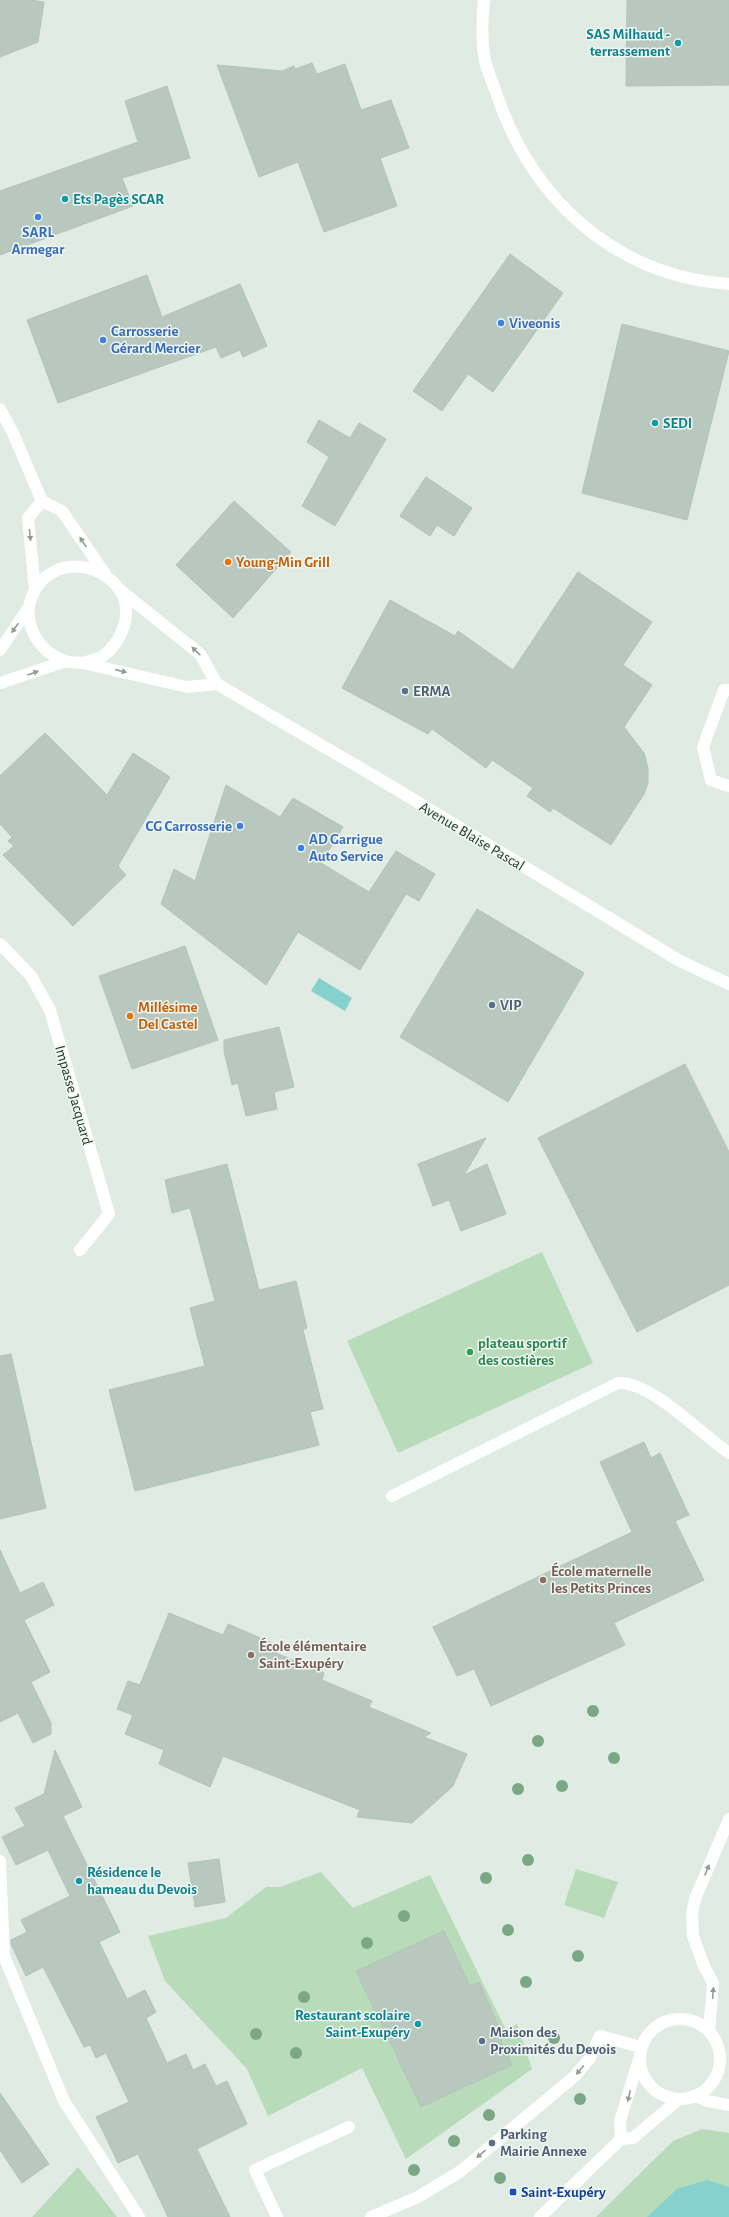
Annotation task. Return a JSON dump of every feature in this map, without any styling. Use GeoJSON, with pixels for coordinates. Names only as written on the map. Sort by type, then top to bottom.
{"type":"FeatureCollection","features":[{"type":"Feature","properties":{"kind":"street"},"geometry":{"type":"LineString","coordinates":[[484,0],[482,27],[485,60],[504,116],[522,152],[545,188],[579,224],[610,246],[644,264],[687,279],[729,284]]}},
{"type":"Feature","properties":{"kind":"street"},"geometry":{"type":"LineString","coordinates":[[0,409],[13,433],[42,501],[62,511],[105,574],[120,590],[126,608],[124,627],[116,644],[101,657],[83,663]]}},
{"type":"Feature","properties":{"kind":"street"},"geometry":{"type":"LineString","coordinates":[[36,590],[28,518],[42,501]]}},
{"type":"Feature","properties":{"kind":"street"},"geometry":{"type":"LineString","coordinates":[[0,650],[30,607],[36,590],[48,575],[67,566],[87,566],[105,574]]}},
{"type":"Feature","properties":{"kind":"street","name":"Avenue Blaise Pascal"},"geometry":{"type":"LineString","coordinates":[[120,590],[200,654],[217,684],[392,787],[680,961],[729,984]]}},
{"type":"Feature","properties":{"kind":"street"},"geometry":{"type":"LineString","coordinates":[[30,607],[30,625],[37,641],[50,654],[66,661],[83,663],[187,687],[217,684]]}},
{"type":"Feature","properties":{"kind":"street"},"geometry":{"type":"LineString","coordinates":[[0,683],[66,661]]}},
{"type":"Feature","properties":{"kind":"street"},"geometry":{"type":"LineString","coordinates":[[729,690],[724,690],[702,747],[711,780],[729,786]]}},
{"type":"Feature","properties":{"kind":"street","name":"Impasse Jacquard"},"geometry":{"type":"LineString","coordinates":[[0,944],[31,976],[50,1010],[109,1214],[80,1250]]}},
{"type":"Feature","properties":{"kind":"street"},"geometry":{"type":"LineString","coordinates":[[392,1496],[618,1383],[628,1383],[648,1390],[729,1453]]}},
{"type":"Feature","properties":{"kind":"street"},"geometry":{"type":"LineString","coordinates":[[709,2032],[713,1983],[704,1966],[693,1936],[692,1914],[694,1899],[729,1819]]}},
{"type":"Feature","properties":{"kind":"street"},"geometry":{"type":"LineString","coordinates":[[0,1861],[4,1956],[64,2101],[139,2217]]}},
{"type":"Feature","properties":{"kind":"street"},"geometry":{"type":"LineString","coordinates":[[621,2139],[620,2121],[640,2053],[650,2032],[661,2024],[675,2019],[689,2020],[702,2026],[709,2032],[718,2049],[720,2063],[716,2077],[708,2088],[696,2096],[679,2099],[668,2098],[651,2087],[645,2078],[640,2053]]}},
{"type":"Feature","properties":{"kind":"street"},"geometry":{"type":"LineString","coordinates":[[371,2217],[418,2197],[461,2171],[574,2076],[590,2058],[600,2036],[640,2053]]}},
{"type":"Feature","properties":{"kind":"street"},"geometry":{"type":"LineString","coordinates":[[718,2049],[729,2059]]}},
{"type":"Feature","properties":{"kind":"street"},"geometry":{"type":"LineString","coordinates":[[696,2096],[707,2102],[729,2105]]}},
{"type":"Feature","properties":{"kind":"street"},"geometry":{"type":"LineString","coordinates":[[540,2217],[621,2139],[632,2138],[679,2099]]}},
{"type":"Feature","properties":{"kind":"street"},"geometry":{"type":"LineString","coordinates":[[277,2217],[254,2170],[349,2127]]}},
{"type":"Feature","properties":{"kind":"green space","name":"plateau sportif des costières"},"geometry":{"type":"Polygon","coordinates":[[[542,1252],[593,1363],[398,1453],[347,1341],[542,1252]]]}},
{"type":"Feature","properties":{"kind":"green space"},"geometry":{"type":"Polygon","coordinates":[[[576,1869],[618,1882],[604,1918],[564,1905],[576,1869]]]}},
{"type":"Feature","properties":{"kind":"green space"},"geometry":{"type":"Polygon","coordinates":[[[321,1872],[353,1908],[430,1875],[506,2030],[517,2024],[532,2069],[406,2159],[362,2068],[268,2116],[247,2069],[165,1981],[148,1936],[226,1918],[266,1887],[280,1887],[321,1872]]]}},
{"type":"Feature","properties":{"kind":"green space"},"geometry":{"type":"Polygon","coordinates":[[[702,2129],[729,2133],[729,2217],[596,2217],[673,2141],[702,2129]]]}},
{"type":"Feature","properties":{"kind":"green space"},"geometry":{"type":"Polygon","coordinates":[[[78,2167],[117,2217],[32,2217],[78,2167]]]}},
{"type":"Feature","properties":{"kind":"water"},"geometry":{"type":"Polygon","coordinates":[[[319,978],[352,998],[345,1011],[311,991],[319,978]]]}},
{"type":"Feature","properties":{"kind":"water"},"geometry":{"type":"Polygon","coordinates":[[[707,2180],[729,2187],[729,2217],[647,2217],[677,2189],[707,2180]]]}},
{"type":"Feature","properties":{"kind":"building"},"geometry":{"type":"Polygon","coordinates":[[[0,0],[30,0],[44,2],[38,42],[0,57],[0,0]]]}},
{"type":"Feature","properties":{"kind":"building","name":"SAS Milhaud - terrassement"},"geometry":{"type":"Polygon","coordinates":[[[627,0],[729,0],[729,85],[626,86],[627,0]]]}},
{"type":"Feature","properties":{"kind":"building"},"geometry":{"type":"Polygon","coordinates":[[[312,63],[317,74],[345,64],[361,110],[391,100],[409,148],[380,158],[397,206],[324,232],[298,162],[259,177],[217,65],[282,71],[294,66],[295,69],[312,63]]]}},
{"type":"Feature","properties":{"kind":"building","name":"Ets Pagès SCAR"},"geometry":{"type":"Polygon","coordinates":[[[167,86],[190,158],[122,178],[133,206],[0,255],[0,191],[138,142],[125,101],[167,86]]]}},
{"type":"Feature","properties":{"kind":"building","name":"Viveonis"},"geometry":{"type":"Polygon","coordinates":[[[510,254],[563,293],[493,392],[468,374],[442,411],[413,391],[510,254]]]}},
{"type":"Feature","properties":{"kind":"building","name":"Carrosserie Gérard Mercier"},"geometry":{"type":"Polygon","coordinates":[[[147,275],[162,317],[240,284],[267,346],[243,357],[240,350],[221,358],[216,347],[58,403],[27,320],[147,275]]]}},
{"type":"Feature","properties":{"kind":"building","name":"SEDI"},"geometry":{"type":"Polygon","coordinates":[[[622,324],[729,351],[687,520],[582,493],[622,324]]]}},
{"type":"Feature","properties":{"kind":"building"},"geometry":{"type":"Polygon","coordinates":[[[319,420],[350,438],[359,423],[386,439],[335,526],[302,506],[329,457],[307,442],[319,420]]]}},
{"type":"Feature","properties":{"kind":"building"},"geometry":{"type":"Polygon","coordinates":[[[426,477],[472,508],[454,536],[437,525],[430,536],[400,516],[426,477]]]}},
{"type":"Feature","properties":{"kind":"building"},"geometry":{"type":"Polygon","coordinates":[[[234,501],[291,552],[233,618],[176,565],[234,501]]]}},
{"type":"Feature","properties":{"kind":"building"},"geometry":{"type":"Polygon","coordinates":[[[578,572],[652,622],[623,665],[652,685],[624,727],[644,753],[648,768],[648,783],[644,794],[611,845],[553,808],[550,812],[527,796],[533,788],[492,760],[486,768],[432,729],[428,734],[342,688],[390,600],[455,636],[458,631],[513,670],[578,572]]]}},
{"type":"Feature","properties":{"kind":"building"},"geometry":{"type":"Polygon","coordinates":[[[45,733],[107,795],[133,753],[170,777],[118,866],[126,875],[73,926],[3,855],[14,846],[8,841],[12,837],[0,824],[0,776],[45,733]]]}},
{"type":"Feature","properties":{"kind":"building"},"geometry":{"type":"Polygon","coordinates":[[[226,785],[280,817],[293,798],[343,827],[321,863],[369,892],[396,851],[435,874],[419,901],[406,894],[360,970],[298,932],[266,985],[161,904],[174,869],[195,881],[226,785]]]}},
{"type":"Feature","properties":{"kind":"building","name":"VIP"},"geometry":{"type":"Polygon","coordinates":[[[477,909],[584,973],[508,1102],[400,1037],[477,909]]]}},
{"type":"Feature","properties":{"kind":"building"},"geometry":{"type":"Polygon","coordinates":[[[185,946],[218,1040],[132,1069],[99,976],[185,946]]]}},
{"type":"Feature","properties":{"kind":"building"},"geometry":{"type":"Polygon","coordinates":[[[279,1027],[294,1087],[274,1092],[277,1109],[246,1116],[238,1083],[232,1085],[224,1051],[224,1040],[279,1027]]]}},
{"type":"Feature","properties":{"kind":"building"},"geometry":{"type":"Polygon","coordinates":[[[685,1064],[729,1152],[729,1285],[637,1332],[538,1138],[685,1064]]]}},
{"type":"Feature","properties":{"kind":"building"},"geometry":{"type":"Polygon","coordinates":[[[486,1138],[464,1175],[487,1164],[506,1214],[461,1231],[449,1200],[433,1206],[418,1164],[486,1138]]]}},
{"type":"Feature","properties":{"kind":"building"},"geometry":{"type":"Polygon","coordinates":[[[227,1164],[259,1290],[296,1281],[307,1328],[303,1330],[323,1409],[310,1412],[319,1445],[135,1491],[109,1390],[205,1366],[190,1308],[215,1301],[190,1208],[172,1213],[165,1180],[227,1164]]]}},
{"type":"Feature","properties":{"kind":"building"},"geometry":{"type":"Polygon","coordinates":[[[11,1354],[46,1508],[0,1519],[0,1356],[11,1354]]]}},
{"type":"Feature","properties":{"kind":"building"},"geometry":{"type":"Polygon","coordinates":[[[644,1442],[651,1458],[660,1453],[689,1515],[675,1521],[704,1580],[614,1623],[625,1645],[491,1706],[474,1669],[457,1676],[433,1627],[632,1532],[600,1462],[644,1442]]]}},
{"type":"Feature","properties":{"kind":"building"},"geometry":{"type":"Polygon","coordinates":[[[0,1550],[20,1593],[43,1582],[54,1605],[24,1620],[50,1672],[31,1682],[51,1723],[51,1734],[33,1743],[18,1713],[0,1722],[0,1550]]]}},
{"type":"Feature","properties":{"kind":"building"},"geometry":{"type":"Polygon","coordinates":[[[169,1613],[223,1635],[228,1624],[279,1646],[276,1653],[324,1673],[322,1680],[372,1701],[369,1707],[431,1733],[424,1737],[467,1754],[453,1786],[412,1823],[357,1817],[360,1810],[223,1756],[210,1787],[159,1764],[164,1750],[125,1734],[133,1715],[117,1709],[128,1681],[140,1685],[169,1613]]]}},
{"type":"Feature","properties":{"kind":"building"},"geometry":{"type":"Polygon","coordinates":[[[55,1750],[82,1807],[63,1816],[120,1932],[99,1942],[127,1999],[145,1990],[156,2012],[146,2018],[167,2063],[186,2054],[193,2070],[205,2064],[216,2086],[227,2081],[247,2124],[197,2149],[230,2217],[168,2217],[138,2154],[118,2163],[96,2117],[129,2102],[106,2053],[96,2058],[90,2045],[84,2047],[43,1967],[26,1976],[11,1944],[11,1940],[27,1932],[21,1920],[70,1896],[48,1850],[16,1865],[2,1837],[25,1826],[15,1808],[44,1794],[55,1750]]]}},
{"type":"Feature","properties":{"kind":"building"},"geometry":{"type":"Polygon","coordinates":[[[219,1859],[225,1902],[195,1907],[188,1863],[219,1859]]]}},
{"type":"Feature","properties":{"kind":"building","name":"Restaurant scolaire Saint-Exupéry"},"geometry":{"type":"Polygon","coordinates":[[[444,1931],[470,1986],[479,1982],[500,2030],[497,2033],[512,2065],[421,2107],[356,1971],[444,1931]]]}},
{"type":"Feature","properties":{"kind":"building"},"geometry":{"type":"Polygon","coordinates":[[[0,2093],[49,2164],[22,2183],[0,2150],[0,2093]]]}},
{"type":"Feature","properties":{"kind":"place","name":"SAS Milhaud - terrassement"},"geometry":{"type":"Point","coordinates":[678,43]}},
{"type":"Feature","properties":{"kind":"place","name":"Ets Pagès SCAR"},"geometry":{"type":"Point","coordinates":[65,199]}},
{"type":"Feature","properties":{"kind":"place","name":"SARL Armegar"},"geometry":{"type":"Point","coordinates":[38,217]}},
{"type":"Feature","properties":{"kind":"place","name":"Viveonis"},"geometry":{"type":"Point","coordinates":[501,323]}},
{"type":"Feature","properties":{"kind":"place","name":"Carrosserie Gérard Mercier"},"geometry":{"type":"Point","coordinates":[103,340]}},
{"type":"Feature","properties":{"kind":"place","name":"SEDI"},"geometry":{"type":"Point","coordinates":[655,423]}},
{"type":"Feature","properties":{"kind":"place","name":"Young-Min Grill"},"geometry":{"type":"Point","coordinates":[228,562]}},
{"type":"Feature","properties":{"kind":"place","name":"ERMA"},"geometry":{"type":"Point","coordinates":[405,691]}},
{"type":"Feature","properties":{"kind":"place","name":"CG Carrosserie"},"geometry":{"type":"Point","coordinates":[240,826]}},
{"type":"Feature","properties":{"kind":"place","name":"AD Garrigue Auto Service"},"geometry":{"type":"Point","coordinates":[301,848]}},
{"type":"Feature","properties":{"kind":"place","name":"VIP"},"geometry":{"type":"Point","coordinates":[492,1005]}},
{"type":"Feature","properties":{"kind":"place","name":"Millésime Del Castel"},"geometry":{"type":"Point","coordinates":[130,1016]}},
{"type":"Feature","properties":{"kind":"place","name":"plateau sportif des costières"},"geometry":{"type":"Point","coordinates":[470,1352]}},
{"type":"Feature","properties":{"kind":"place","name":"École maternelle les Petits Princes"},"geometry":{"type":"Point","coordinates":[543,1580]}},
{"type":"Feature","properties":{"kind":"place","name":"École élémentaire Saint-Exupéry"},"geometry":{"type":"Point","coordinates":[251,1655]}},
{"type":"Feature","properties":{"kind":"place","name":"Résidence le hameau du Devois"},"geometry":{"type":"Point","coordinates":[79,1881]}},
{"type":"Feature","properties":{"kind":"place","name":"Restaurant scolaire Saint-Exupéry"},"geometry":{"type":"Point","coordinates":[418,2024]}},
{"type":"Feature","properties":{"kind":"place","name":"Maison des Proximités du Devois"},"geometry":{"type":"Point","coordinates":[482,2041]}},
{"type":"Feature","properties":{"kind":"place","name":"Parking Mairie Annexe"},"geometry":{"type":"Point","coordinates":[492,2143]}},
{"type":"Feature","properties":{"kind":"place","name":"Saint-Exupéry"},"geometry":{"type":"Point","coordinates":[513,2192]}}]}
